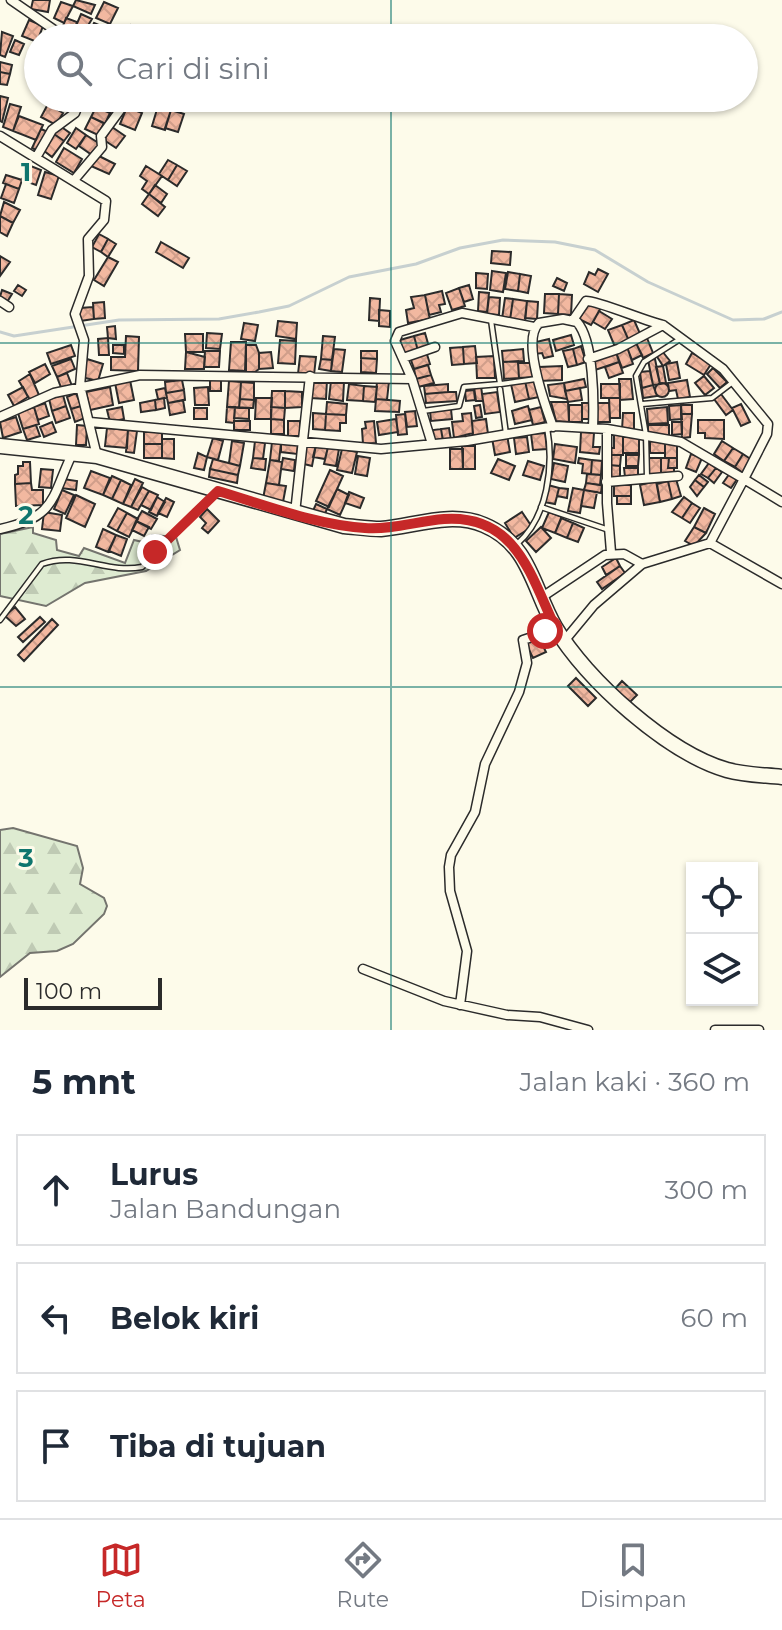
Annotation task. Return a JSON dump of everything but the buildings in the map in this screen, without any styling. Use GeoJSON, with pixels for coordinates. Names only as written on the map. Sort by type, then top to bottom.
{"type":"FeatureCollection","features":[{"type":"Feature","properties":{"kind":"main road"},"geometry":{"type":"LineString","coordinates":[[0,446],[74,451],[97,456],[295,514],[368,529],[463,520],[498,532],[514,547],[533,573],[560,634],[619,700],[675,745],[725,770],[782,777]]}},
{"type":"Feature","properties":{"kind":"street"},"geometry":{"type":"LineString","coordinates":[[11,0],[46,24]]}},
{"type":"Feature","properties":{"kind":"street"},"geometry":{"type":"LineString","coordinates":[[37,156],[52,130],[75,112]]}},
{"type":"Feature","properties":{"kind":"street"},"geometry":{"type":"LineString","coordinates":[[75,179],[102,147],[101,136],[119,112]]}},
{"type":"Feature","properties":{"kind":"street"},"geometry":{"type":"LineString","coordinates":[[1,138],[104,197],[107,208],[86,247],[89,270],[75,314],[80,328],[80,386],[97,456]]}},
{"type":"Feature","properties":{"kind":"street"},"geometry":{"type":"LineString","coordinates":[[460,1005],[467,951],[448,880],[451,855],[475,812],[485,764],[519,692],[527,663],[523,640],[560,634],[642,564],[710,543],[769,429],[734,381],[719,366],[663,325],[632,318],[594,300],[586,301],[573,320]]}},
{"type":"Feature","properties":{"kind":"street"},"geometry":{"type":"LineString","coordinates":[[0,301],[9,307]]}},
{"type":"Feature","properties":{"kind":"street"},"geometry":{"type":"LineString","coordinates":[[432,444],[412,379],[394,338],[399,332],[455,314],[490,317],[534,327],[548,319],[573,320],[581,326],[594,390],[593,428]]}},
{"type":"Feature","properties":{"kind":"street"},"geometry":{"type":"LineString","coordinates":[[588,359],[618,349],[663,325]]}},
{"type":"Feature","properties":{"kind":"street"},"geometry":{"type":"LineString","coordinates":[[534,327],[531,343],[550,427]]}},
{"type":"Feature","properties":{"kind":"street"},"geometry":{"type":"LineString","coordinates":[[403,358],[435,347]]}},
{"type":"Feature","properties":{"kind":"street"},"geometry":{"type":"LineString","coordinates":[[0,417],[48,395],[140,375],[412,379]]}},
{"type":"Feature","properties":{"kind":"street"},"geometry":{"type":"LineString","coordinates":[[295,514],[310,376]]}},
{"type":"Feature","properties":{"kind":"street"},"geometry":{"type":"LineString","coordinates":[[90,422],[229,438],[301,440],[381,449],[550,427],[607,429],[681,442],[782,502]]}},
{"type":"Feature","properties":{"kind":"street"},"geometry":{"type":"LineString","coordinates":[[607,429],[606,482],[611,552]]}},
{"type":"Feature","properties":{"kind":"street"},"geometry":{"type":"LineString","coordinates":[[0,529],[30,520],[48,509],[74,451]]}},
{"type":"Feature","properties":{"kind":"street"},"geometry":{"type":"LineString","coordinates":[[606,482],[678,476]]}},
{"type":"Feature","properties":{"kind":"street"},"geometry":{"type":"LineString","coordinates":[[710,543],[782,584]]}},
{"type":"Feature","properties":{"kind":"street"},"geometry":{"type":"LineString","coordinates":[[611,552],[642,564]]}},
{"type":"Feature","properties":{"kind":"street"},"geometry":{"type":"LineString","coordinates":[[542,597],[611,552]]}},
{"type":"Feature","properties":{"kind":"street"},"geometry":{"type":"LineString","coordinates":[[363,969],[460,1005],[507,1015],[540,1017],[588,1030]]}},
{"type":"Feature","properties":{"kind":"street"},"geometry":{"type":"LineString","coordinates":[[715,1030],[759,1030]]}},
{"type":"Feature","properties":{"kind":"lane"},"geometry":{"type":"LineString","coordinates":[[490,317],[506,434]]}},
{"type":"Feature","properties":{"kind":"lane"},"geometry":{"type":"LineString","coordinates":[[648,480],[638,369],[680,339]]}},
{"type":"Feature","properties":{"kind":"lane"},"geometry":{"type":"LineString","coordinates":[[423,411],[459,406],[464,387],[500,386],[538,379]]}},
{"type":"Feature","properties":{"kind":"lane"},"geometry":{"type":"LineString","coordinates":[[642,404],[712,398],[734,381]]}},
{"type":"Feature","properties":{"kind":"lane"},"geometry":{"type":"LineString","coordinates":[[514,547],[529,535],[541,507],[550,469],[550,427]]}},
{"type":"Feature","properties":{"kind":"lane"},"geometry":{"type":"LineString","coordinates":[[0,620],[42,564],[75,558],[128,570],[142,567],[218,491]]}},
{"type":"Feature","properties":{"kind":"lane"},"geometry":{"type":"LineString","coordinates":[[541,507],[609,530]]}},
{"type":"Feature","properties":{"kind":"green space"},"geometry":{"type":"Polygon","coordinates":[[[33,527],[33,533],[56,540],[57,550],[79,556],[84,548],[125,563],[134,540],[147,543],[152,535],[176,537],[180,550],[146,571],[85,583],[46,606],[0,596],[0,534],[33,527]]]}},
{"type":"Feature","properties":{"kind":"green space"},"geometry":{"type":"Polygon","coordinates":[[[13,828],[77,846],[83,868],[80,884],[104,898],[107,906],[104,914],[73,944],[57,951],[30,953],[0,977],[0,830],[13,828]]]}},
{"type":"Feature","properties":{"kind":"waterway"},"geometry":{"type":"LineString","coordinates":[[0,332],[14,336],[119,320],[219,319],[259,312],[289,306],[349,277],[416,264],[460,248],[503,240],[555,242],[595,250],[648,282],[733,320],[764,319],[782,312]]}},
{"type":"Feature","properties":{"kind":"route"},"geometry":{"type":"LineString","coordinates":[[155,552],[218,491],[295,514],[368,529],[445,519],[463,520],[498,532],[526,562],[556,629],[545,631]]}}]}
